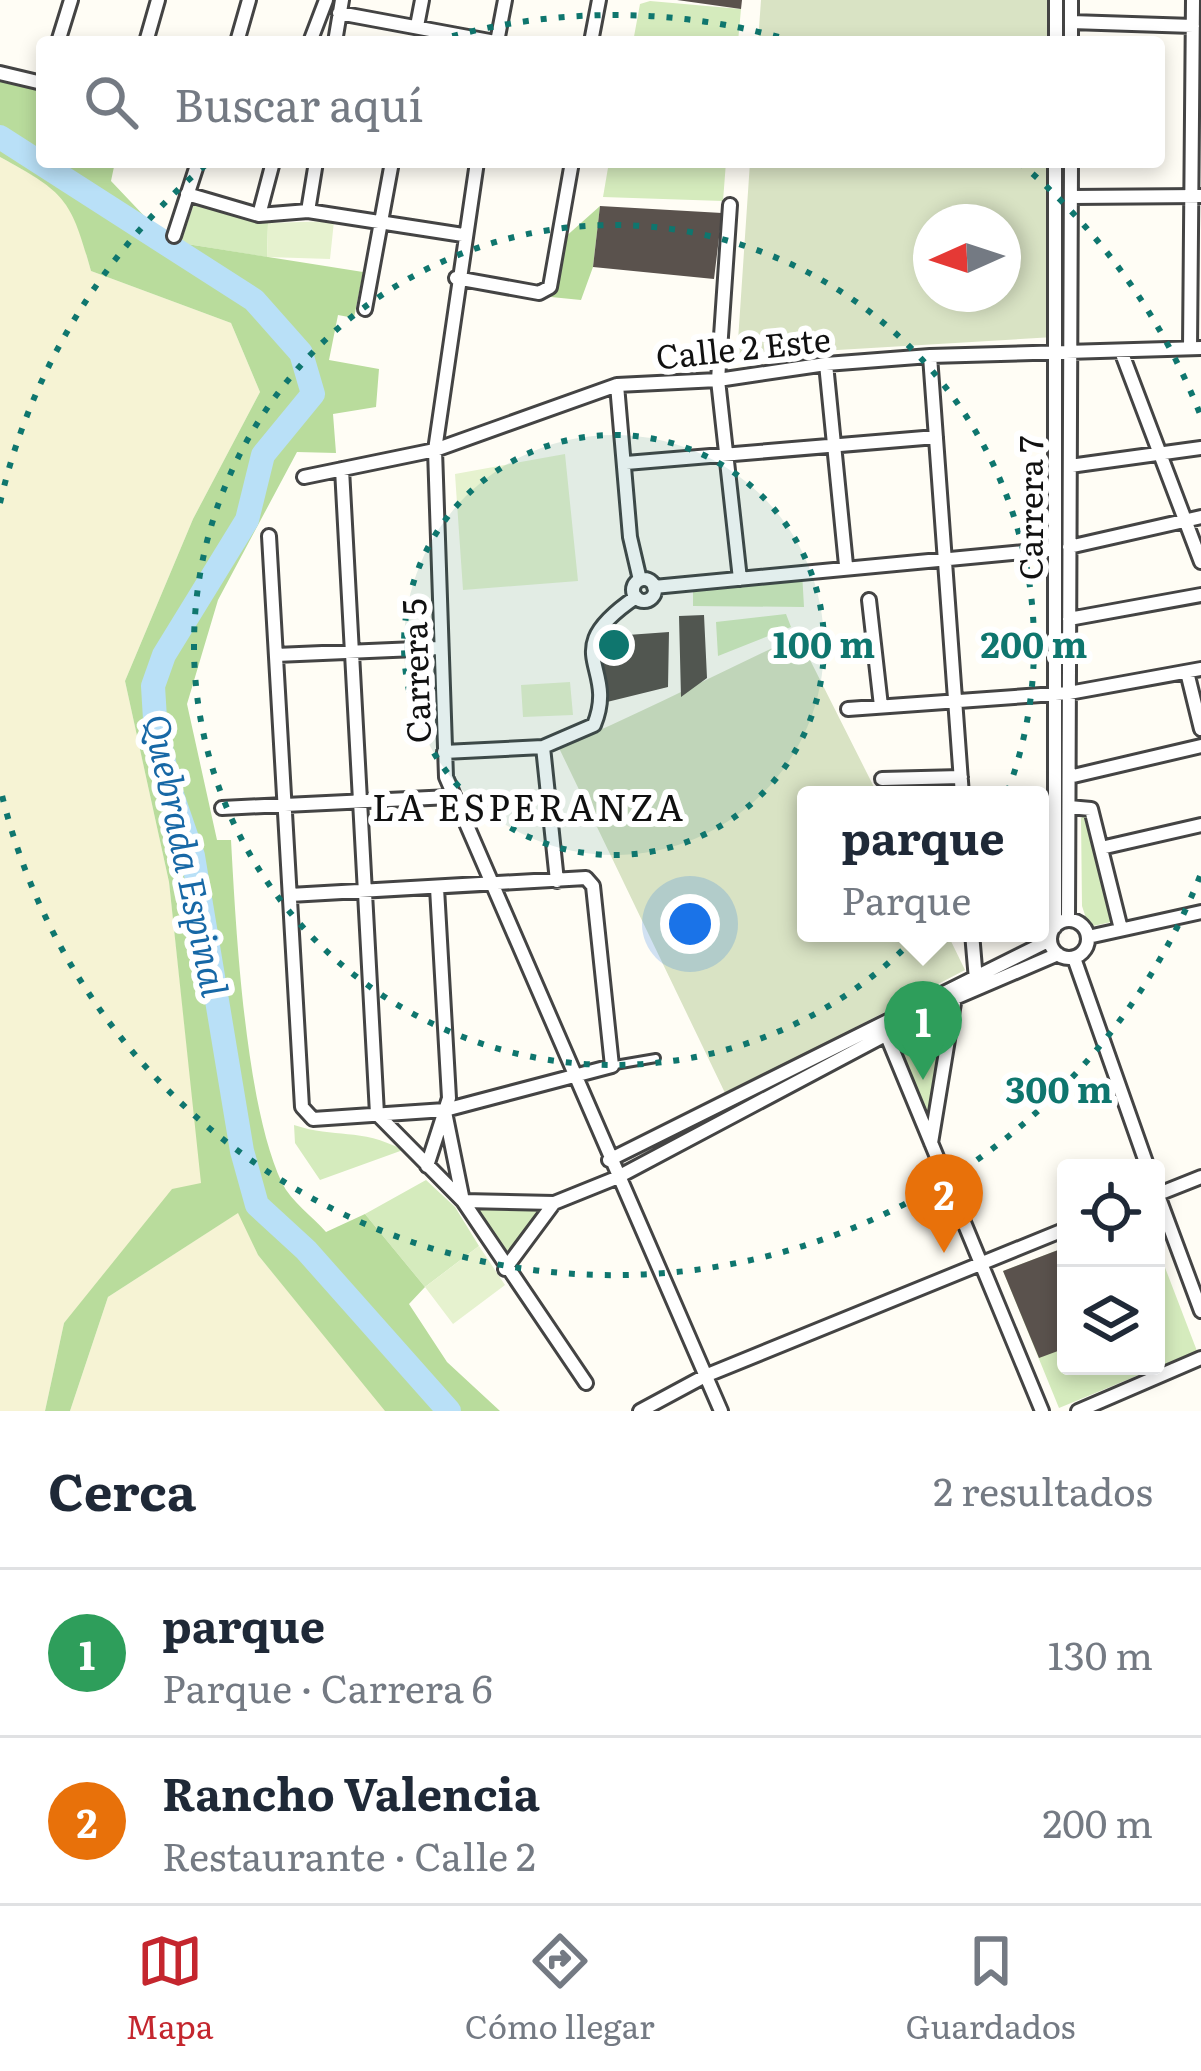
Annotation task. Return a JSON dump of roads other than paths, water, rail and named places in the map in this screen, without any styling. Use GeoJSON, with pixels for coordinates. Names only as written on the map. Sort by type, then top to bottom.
{"type":"FeatureCollection","features":[{"type":"Feature","properties":{"kind":"street"},"geometry":{"type":"LineString","coordinates":[[60,36],[70,0]]}},
{"type":"Feature","properties":{"kind":"street"},"geometry":{"type":"LineString","coordinates":[[148,36],[158,0]]}},
{"type":"Feature","properties":{"kind":"street"},"geometry":{"type":"LineString","coordinates":[[239,36],[249,0]]}},
{"type":"Feature","properties":{"kind":"street"},"geometry":{"type":"LineString","coordinates":[[312,36],[326,0]]}},
{"type":"Feature","properties":{"kind":"street"},"geometry":{"type":"LineString","coordinates":[[417,26],[422,0]]}},
{"type":"Feature","properties":{"kind":"street"},"geometry":{"type":"LineString","coordinates":[[497,36],[505,0]]}},
{"type":"Feature","properties":{"kind":"street"},"geometry":{"type":"LineString","coordinates":[[592,36],[598,0]]}},
{"type":"Feature","properties":{"kind":"street"},"geometry":{"type":"LineString","coordinates":[[1055,36],[1056,0]]}},
{"type":"Feature","properties":{"kind":"street"},"geometry":{"type":"LineString","coordinates":[[1071,0],[1071,36]]}},
{"type":"Feature","properties":{"kind":"street"},"geometry":{"type":"LineString","coordinates":[[1196,2],[1192,26],[1196,348]]}},
{"type":"Feature","properties":{"kind":"street"},"geometry":{"type":"LineString","coordinates":[[341,7],[466,36]]}},
{"type":"Feature","properties":{"kind":"street"},"geometry":{"type":"LineString","coordinates":[[1071,22],[1192,26]]}},
{"type":"Feature","properties":{"kind":"street"},"geometry":{"type":"LineString","coordinates":[[0,74],[36,82]]}},
{"type":"Feature","properties":{"kind":"street"},"geometry":{"type":"LineString","coordinates":[[175,236],[196,168]]}},
{"type":"Feature","properties":{"kind":"street"},"geometry":{"type":"LineString","coordinates":[[259,214],[271,168]]}},
{"type":"Feature","properties":{"kind":"street"},"geometry":{"type":"LineString","coordinates":[[308,211],[315,168]]}},
{"type":"Feature","properties":{"kind":"street"},"geometry":{"type":"LineString","coordinates":[[364,309],[391,168]]}},
{"type":"Feature","properties":{"kind":"street","name":"Carrera 5"},"geometry":{"type":"LineString","coordinates":[[476,168],[436,450],[439,648],[450,797],[721,1411]]}},
{"type":"Feature","properties":{"kind":"street"},"geometry":{"type":"LineString","coordinates":[[457,278],[539,293],[550,287],[571,168]]}},
{"type":"Feature","properties":{"kind":"street","name":"Carrera 7"},"geometry":{"type":"LineString","coordinates":[[1055,168],[1070,466],[1062,548],[1069,619],[1062,693],[1069,807],[1058,929]]}},
{"type":"Feature","properties":{"kind":"street","name":"Carrera 7"},"geometry":{"type":"LineString","coordinates":[[1058,929],[1063,353],[1071,168]]}},
{"type":"Feature","properties":{"kind":"street"},"geometry":{"type":"LineString","coordinates":[[188,194],[259,214],[308,211],[463,235]]}},
{"type":"Feature","properties":{"kind":"street"},"geometry":{"type":"LineString","coordinates":[[1070,197],[1196,196]]}},
{"type":"Feature","properties":{"kind":"street"},"geometry":{"type":"LineString","coordinates":[[730,205],[718,380],[730,454],[740,578]]}},
{"type":"Feature","properties":{"kind":"street","name":"Calle 2 Este"},"geometry":{"type":"LineString","coordinates":[[304,477],[436,450],[617,385],[718,380],[826,364],[931,356],[1196,348]]}},
{"type":"Feature","properties":{"kind":"street"},"geometry":{"type":"LineString","coordinates":[[1121,351],[1201,562]]}},
{"type":"Feature","properties":{"kind":"street"},"geometry":{"type":"LineString","coordinates":[[931,356],[962,786]]}},
{"type":"Feature","properties":{"kind":"street"},"geometry":{"type":"LineString","coordinates":[[826,364],[846,565]]}},
{"type":"Feature","properties":{"kind":"street"},"geometry":{"type":"LineString","coordinates":[[617,385],[630,537],[647,583]]}},
{"type":"Feature","properties":{"kind":"street"},"geometry":{"type":"LineString","coordinates":[[626,463],[936,437]]}},
{"type":"Feature","properties":{"kind":"street"},"geometry":{"type":"LineString","coordinates":[[1070,466],[1201,448]]}},
{"type":"Feature","properties":{"kind":"street"},"geometry":{"type":"LineString","coordinates":[[342,469],[377,1114],[463,1202],[586,1383]]}},
{"type":"Feature","properties":{"kind":"street"},"geometry":{"type":"LineString","coordinates":[[444,752],[543,747],[594,725],[592,640],[598,625],[636,597],[634,587],[1062,548],[1201,517]]}},
{"type":"Feature","properties":{"kind":"street"},"geometry":{"type":"LineString","coordinates":[[269,536],[302,1107],[313,1119],[445,1110],[612,1066],[592,886],[586,878],[290,895]]}},
{"type":"Feature","properties":{"kind":"street"},"geometry":{"type":"LineString","coordinates":[[1069,619],[1201,595]]}},
{"type":"Feature","properties":{"kind":"street"},"geometry":{"type":"LineString","coordinates":[[869,600],[880,706]]}},
{"type":"Feature","properties":{"kind":"street"},"geometry":{"type":"LineString","coordinates":[[276,655],[439,648]]}},
{"type":"Feature","properties":{"kind":"street"},"geometry":{"type":"LineString","coordinates":[[848,709],[1062,693],[1194,670],[1201,729]]}},
{"type":"Feature","properties":{"kind":"street"},"geometry":{"type":"LineString","coordinates":[[1069,777],[1201,746]]}},
{"type":"Feature","properties":{"kind":"street"},"geometry":{"type":"LineString","coordinates":[[543,747],[557,881]]}},
{"type":"Feature","properties":{"kind":"street"},"geometry":{"type":"LineString","coordinates":[[882,779],[961,777]]}},
{"type":"Feature","properties":{"kind":"street"},"geometry":{"type":"LineString","coordinates":[[222,808],[450,797]]}},
{"type":"Feature","properties":{"kind":"street"},"geometry":{"type":"LineString","coordinates":[[1069,807],[1090,807],[1121,929]]}},
{"type":"Feature","properties":{"kind":"street"},"geometry":{"type":"LineString","coordinates":[[1101,848],[1201,825]]}},
{"type":"Feature","properties":{"kind":"street"},"geometry":{"type":"LineString","coordinates":[[427,1166],[448,1098],[437,888]]}},
{"type":"Feature","properties":{"kind":"street"},"geometry":{"type":"LineString","coordinates":[[1074,958],[1088,937],[1201,912]]}},
{"type":"Feature","properties":{"kind":"street"},"geometry":{"type":"LineString","coordinates":[[1049,935],[1081,925],[1088,937]]}},
{"type":"Feature","properties":{"kind":"street"},"geometry":{"type":"LineString","coordinates":[[1058,929],[1058,954]]}},
{"type":"Feature","properties":{"kind":"street"},"geometry":{"type":"LineString","coordinates":[[973,942],[976,981]]}},
{"type":"Feature","properties":{"kind":"street"},"geometry":{"type":"LineString","coordinates":[[976,981],[1038,942]]}},
{"type":"Feature","properties":{"kind":"street"},"geometry":{"type":"LineString","coordinates":[[463,1202],[554,1202],[616,1178],[956,990],[1058,954],[1074,958]]}},
{"type":"Feature","properties":{"kind":"street"},"geometry":{"type":"LineString","coordinates":[[1074,958],[1145,1159]]}},
{"type":"Feature","properties":{"kind":"street"},"geometry":{"type":"LineString","coordinates":[[931,1144],[956,990]]}},
{"type":"Feature","properties":{"kind":"street"},"geometry":{"type":"LineString","coordinates":[[884,1029],[1042,1411]]}},
{"type":"Feature","properties":{"kind":"street"},"geometry":{"type":"LineString","coordinates":[[609,1160],[884,1029]]}},
{"type":"Feature","properties":{"kind":"street"},"geometry":{"type":"LineString","coordinates":[[445,1110],[463,1202]]}},
{"type":"Feature","properties":{"kind":"street"},"geometry":{"type":"LineString","coordinates":[[1165,1190],[1201,1177]]}},
{"type":"Feature","properties":{"kind":"street"},"geometry":{"type":"LineString","coordinates":[[505,1269],[554,1202]]}},
{"type":"Feature","properties":{"kind":"street"},"geometry":{"type":"LineString","coordinates":[[1165,1217],[1201,1311]]}},
{"type":"Feature","properties":{"kind":"street"},"geometry":{"type":"LineString","coordinates":[[640,1411],[705,1376],[1057,1232]]}},
{"type":"Feature","properties":{"kind":"street"},"geometry":{"type":"LineString","coordinates":[[1078,1411],[1201,1358]]}},
{"type":"Feature","properties":{"kind":"lane"},"geometry":{"type":"LineString","coordinates":[[612,1066],[656,1058]]}},
{"type":"Feature","properties":{"kind":"waterway","name":"Quebrada Espinal"},"geometry":{"type":"LineString","coordinates":[[0,137],[36,160]]}},
{"type":"Feature","properties":{"kind":"waterway","name":"Quebrada Espinal"},"geometry":{"type":"LineString","coordinates":[[48,168],[254,300],[301,353],[313,394],[263,455],[247,520],[164,655],[153,686],[155,719],[169,786],[193,856],[242,1151],[257,1205],[306,1250],[449,1411]]}},
{"type":"Feature","properties":{"kind":"place","name":"parque"},"geometry":{"type":"Point","coordinates":[923,1080]}},
{"type":"Feature","properties":{"kind":"place","name":"Rancho Valencia"},"geometry":{"type":"Point","coordinates":[944,1253]}},
{"type":"Feature","properties":{"kind":"district","name":"LA ESPERANZA"},"geometry":{"type":"Point","coordinates":[529,805]}}]}
